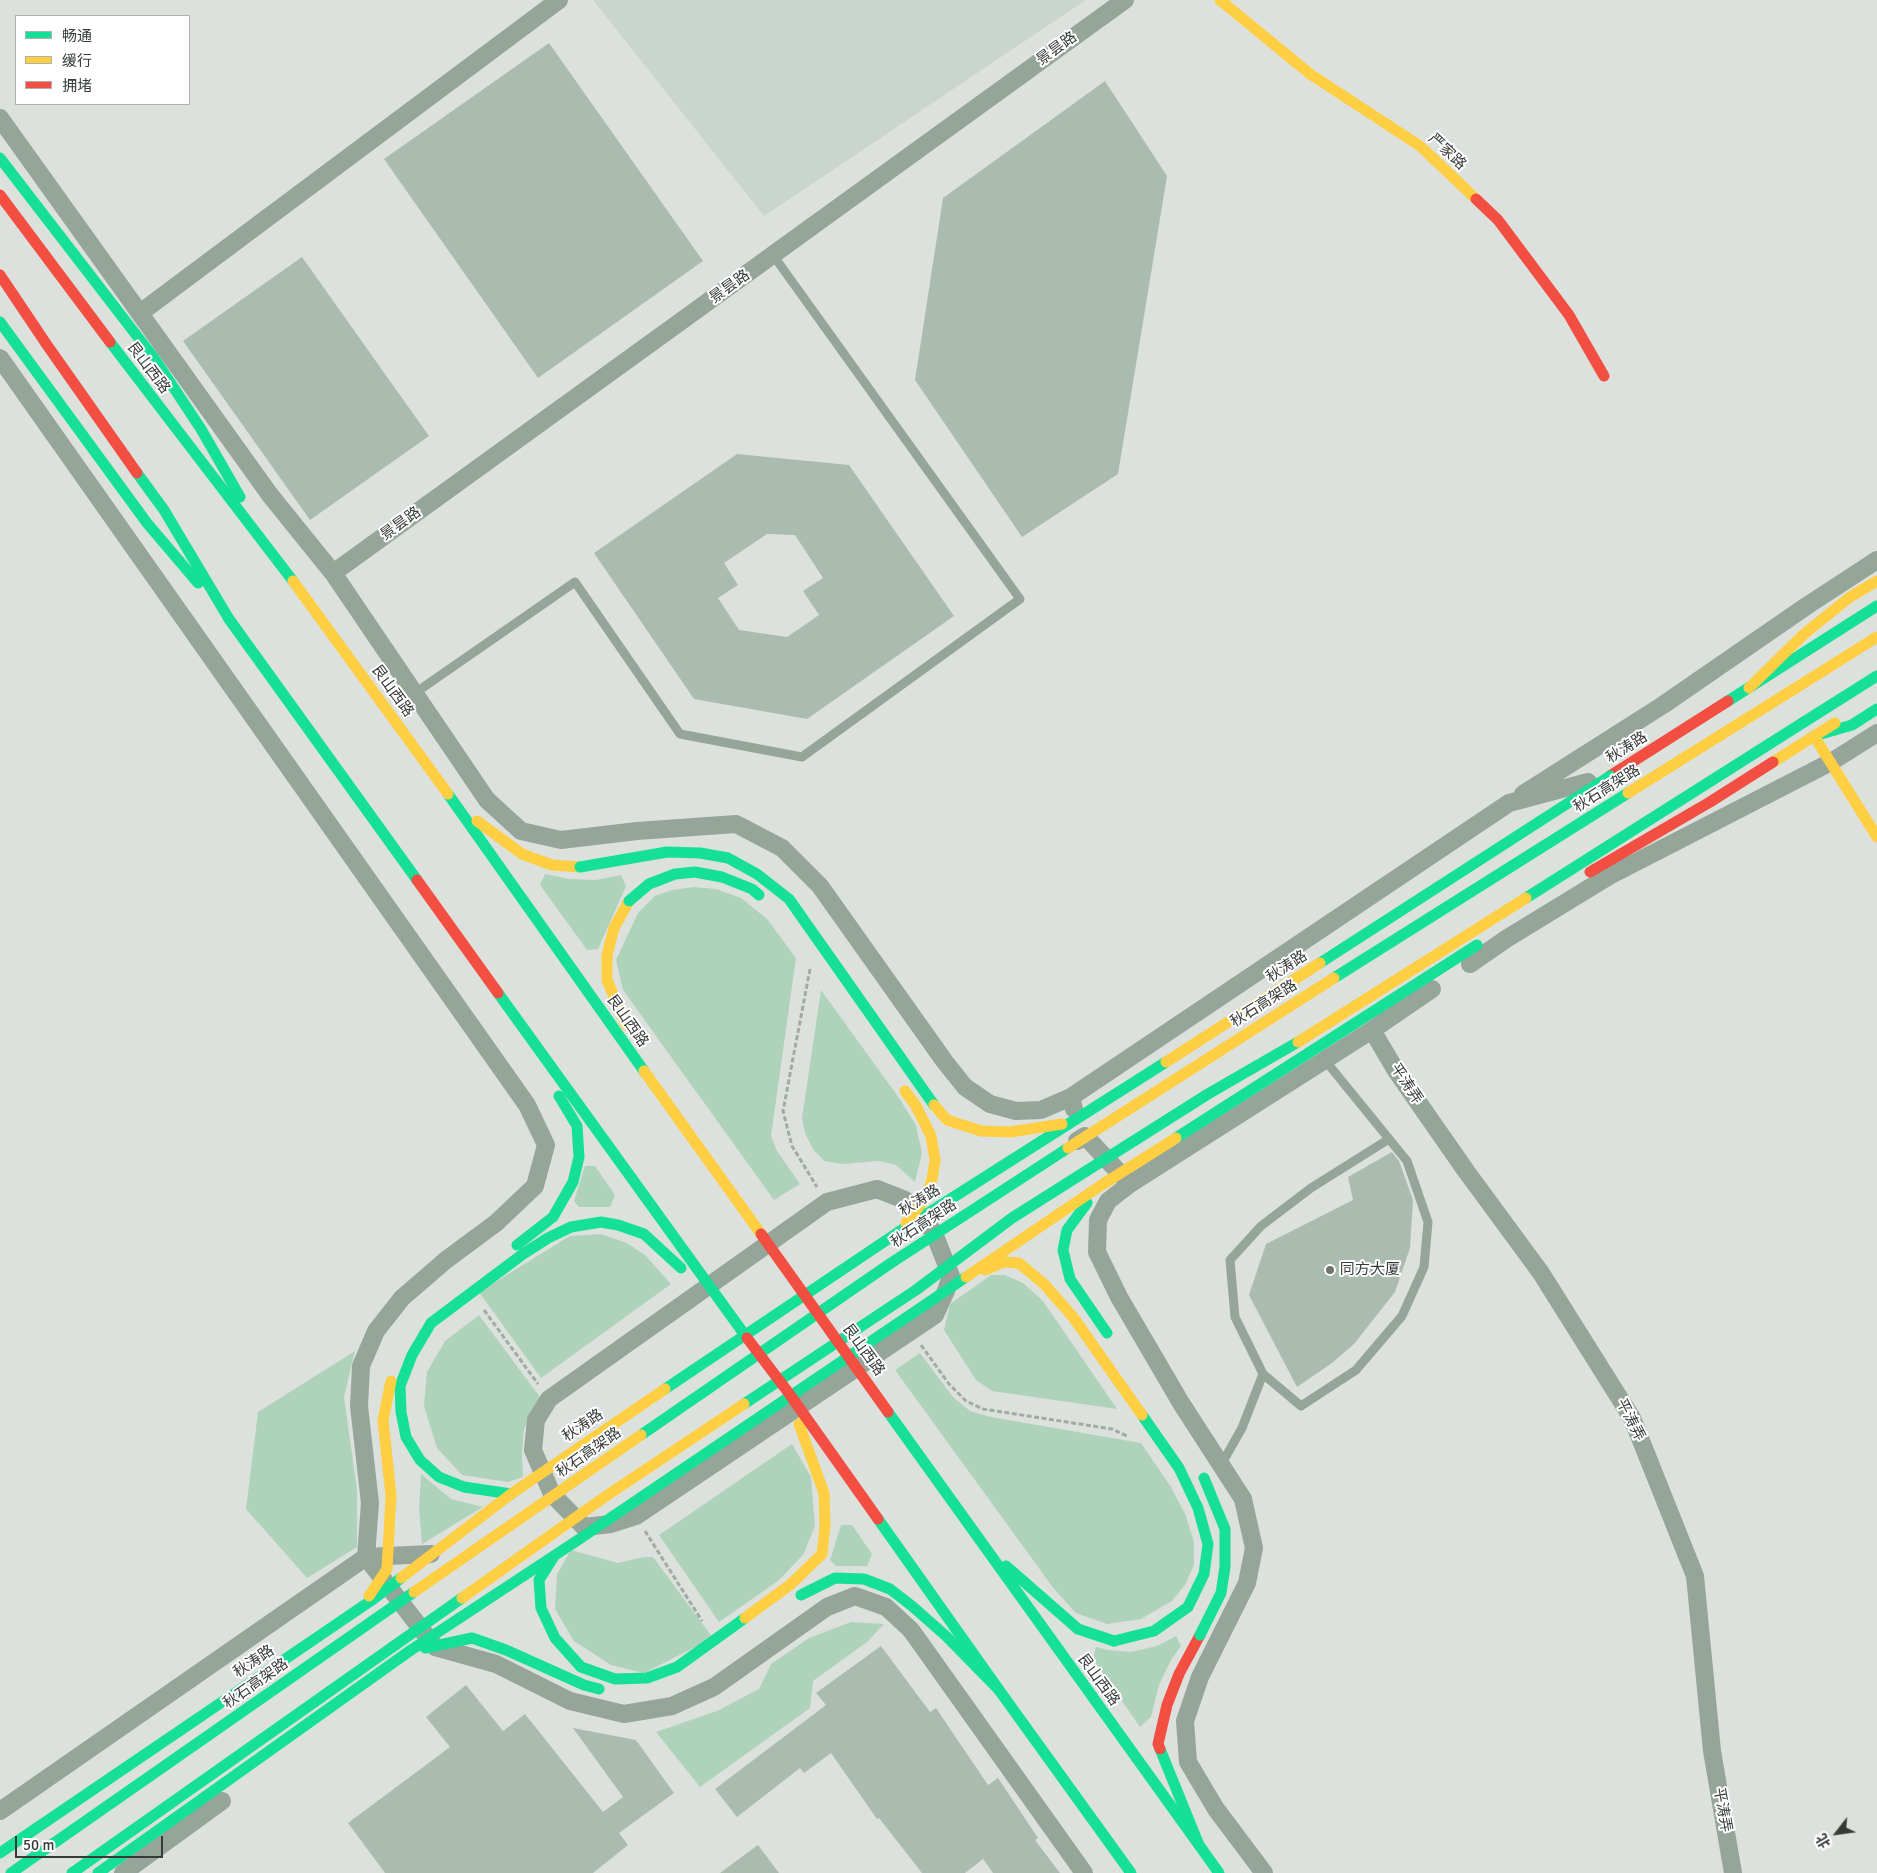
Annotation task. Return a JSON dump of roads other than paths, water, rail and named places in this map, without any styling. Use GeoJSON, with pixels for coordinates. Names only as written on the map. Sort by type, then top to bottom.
{"type":"FeatureCollection","features":[{"type":"Feature","properties":{"kind":"main road","name":"严家路"},"geometry":{"type":"LineString","coordinates":[[1220,0],[1310,74],[1420,146],[1498,220],[1569,315],[1604,376]]}},
{"type":"Feature","properties":{"kind":"main road"},"geometry":{"type":"LineString","coordinates":[[0,158],[154,358],[201,429],[272,553]]}},
{"type":"Feature","properties":{"kind":"main road","name":"艮山西路"},"geometry":{"type":"LineString","coordinates":[[0,195],[182,439],[272,553],[456,805],[644,1071],[1219,1873]]}},
{"type":"Feature","properties":{"kind":"main road"},"geometry":{"type":"LineString","coordinates":[[0,275],[47,346],[164,510],[229,619],[725,1309],[788,1392],[1130,1873]]}},
{"type":"Feature","properties":{"kind":"main road"},"geometry":{"type":"LineString","coordinates":[[0,322],[147,523],[229,619]]}},
{"type":"Feature","properties":{"kind":"main road"},"geometry":{"type":"LineString","coordinates":[[1749,688],[1804,634],[1850,597],[1877,581]]}},
{"type":"Feature","properties":{"kind":"main road","name":"秋涛路"},"geometry":{"type":"LineString","coordinates":[[0,1853],[361,1608],[511,1494],[897,1233],[1080,1129],[1610,776],[1877,606]]}},
{"type":"Feature","properties":{"kind":"main road","name":"秋石高架路"},"geometry":{"type":"LineString","coordinates":[[11,1873],[587,1472],[899,1258],[1191,1068],[1877,637]]}},
{"type":"Feature","properties":{"kind":"main road"},"geometry":{"type":"LineString","coordinates":[[72,1873],[606,1496],[916,1290],[1012,1218],[1208,1094],[1318,1029],[1877,676]]}},
{"type":"Feature","properties":{"kind":"main road"},"geometry":{"type":"LineString","coordinates":[[1526,912],[1550,895],[1710,802],[1877,698]]}},
{"type":"Feature","properties":{"kind":"main road"},"geometry":{"type":"LineString","coordinates":[[1814,736],[1852,725],[1877,709]]}},
{"type":"Feature","properties":{"kind":"main road"},"geometry":{"type":"LineString","coordinates":[[1814,736],[1877,837]]}},
{"type":"Feature","properties":{"kind":"main road"},"geometry":{"type":"LineString","coordinates":[[456,805],[522,854],[552,865],[580,866],[667,852],[700,853],[728,858],[757,874],[789,899],[929,1100],[947,1120],[981,1131],[1010,1132],[1080,1129]]}},
{"type":"Feature","properties":{"kind":"main road"},"geometry":{"type":"LineString","coordinates":[[644,1071],[607,980],[607,955],[614,928],[629,900],[649,884],[675,874],[695,872],[722,877],[737,883],[752,890],[766,901]]}},
{"type":"Feature","properties":{"kind":"main road"},"geometry":{"type":"LineString","coordinates":[[98,1873],[411,1650],[554,1556],[1100,1186],[1509,923]]}},
{"type":"Feature","properties":{"kind":"main road"},"geometry":{"type":"LineString","coordinates":[[416,1326],[427,1313],[553,1217],[572,1182],[579,1157],[577,1126],[486,978]]}},
{"type":"Feature","properties":{"kind":"main road"},"geometry":{"type":"LineString","coordinates":[[897,1233],[924,1200],[932,1180],[935,1160],[931,1136],[916,1106],[899,1082]]}},
{"type":"Feature","properties":{"kind":"main road"},"geometry":{"type":"LineString","coordinates":[[1100,1186],[1067,1230],[1063,1250],[1070,1279],[1115,1344]]}},
{"type":"Feature","properties":{"kind":"main road"},"geometry":{"type":"LineString","coordinates":[[511,1494],[464,1487],[439,1477],[420,1460],[406,1437],[401,1412],[400,1386],[412,1355],[431,1323],[523,1254],[548,1238],[571,1227],[600,1222],[618,1225],[644,1234],[725,1309]]}},
{"type":"Feature","properties":{"kind":"main road"},"geometry":{"type":"LineString","coordinates":[[972,1274],[1004,1262],[1019,1263],[1044,1284],[1073,1316],[1179,1468],[1198,1508],[1208,1544],[1204,1574],[1188,1607],[1154,1631],[1114,1641],[1078,1629],[987,1550]]}},
{"type":"Feature","properties":{"kind":"main road"},"geometry":{"type":"LineString","coordinates":[[361,1608],[388,1570],[391,1496],[383,1420],[391,1382],[402,1348]]}},
{"type":"Feature","properties":{"kind":"main road"},"geometry":{"type":"LineString","coordinates":[[554,1556],[539,1580],[541,1608],[555,1638],[581,1667],[615,1679],[647,1678],[677,1667],[791,1584],[822,1554],[825,1526],[824,1493],[788,1392]]}},
{"type":"Feature","properties":{"kind":"main road"},"geometry":{"type":"LineString","coordinates":[[1198,1467],[1211,1492],[1225,1530],[1225,1568],[1221,1593],[1178,1674],[1167,1705],[1158,1744],[1199,1845]]}},
{"type":"Feature","properties":{"kind":"main road"},"geometry":{"type":"LineString","coordinates":[[793,1601],[835,1578],[864,1579],[890,1589],[946,1636],[999,1690]]}},
{"type":"Feature","properties":{"kind":"main road"},"geometry":{"type":"LineString","coordinates":[[411,1650],[472,1638],[506,1650],[584,1685],[613,1693]]}},
{"type":"Feature","properties":{"kind":"street"},"geometry":{"type":"LineString","coordinates":[[140,313],[560,0]]}},
{"type":"Feature","properties":{"kind":"street","name":"景昙路"},"geometry":{"type":"LineString","coordinates":[[334,574],[1125,0]]}},
{"type":"Feature","properties":{"kind":"street"},"geometry":{"type":"LineString","coordinates":[[0,118],[270,496],[334,574],[488,800],[521,831],[561,840],[637,831],[736,824],[782,848],[820,886],[944,1062],[965,1087],[990,1104],[1016,1111],[1041,1110],[1071,1097],[1509,803],[1663,705],[1877,560]]}},
{"type":"Feature","properties":{"kind":"street"},"geometry":{"type":"LineString","coordinates":[[0,358],[528,1105],[546,1145],[534,1186],[496,1223],[446,1260],[402,1298],[376,1331],[361,1366],[359,1406],[370,1503],[366,1557],[435,1646],[496,1664],[570,1700],[624,1714],[672,1706],[714,1687],[827,1607],[855,1596],[886,1607],[911,1630],[1084,1873]]}},
{"type":"Feature","properties":{"kind":"street"},"geometry":{"type":"LineString","coordinates":[[1264,1873],[1216,1809],[1188,1762],[1184,1721],[1200,1677],[1247,1583],[1254,1548],[1243,1499],[1181,1403],[1119,1297],[1097,1252],[1098,1220],[1108,1201],[1130,1184],[1372,1030],[1506,939],[1609,876],[1831,762],[1877,734]]}},
{"type":"Feature","properties":{"kind":"street"},"geometry":{"type":"LineString","coordinates":[[1509,803],[1610,776]]}},
{"type":"Feature","properties":{"kind":"street","name":"平涛弄"},"geometry":{"type":"LineString","coordinates":[[1372,1030],[1395,1069],[1541,1273],[1632,1418],[1694,1576],[1712,1751],[1733,1873]]}},
{"type":"Feature","properties":{"kind":"street"},"geometry":{"type":"LineString","coordinates":[[1071,1097],[1080,1129],[1130,1184]]}},
{"type":"Feature","properties":{"kind":"street"},"geometry":{"type":"LineString","coordinates":[[930,1227],[1080,1129]]}},
{"type":"Feature","properties":{"kind":"street"},"geometry":{"type":"LineString","coordinates":[[877,1189],[905,1200],[930,1227],[951,1276],[935,1315],[636,1516],[611,1524],[584,1527],[550,1488],[534,1450],[536,1420],[549,1399],[827,1202],[877,1189]]}},
{"type":"Feature","properties":{"kind":"street"},"geometry":{"type":"LineString","coordinates":[[0,1811],[366,1557],[448,1554],[550,1488]]}},
{"type":"Feature","properties":{"kind":"street"},"geometry":{"type":"LineString","coordinates":[[123,1873],[435,1646],[452,1563],[550,1488]]}},
{"type":"Feature","properties":{"kind":"lane"},"geometry":{"type":"LineString","coordinates":[[415,693],[575,582],[680,734],[802,758],[1020,599],[773,256]]}},
{"type":"Feature","properties":{"kind":"lane"},"geometry":{"type":"LineString","coordinates":[[1324,1059],[1407,1161],[1428,1222],[1424,1268],[1402,1316],[1356,1370],[1301,1406],[1264,1374],[1235,1317],[1230,1260],[1261,1226],[1311,1188],[1389,1139]]}},
{"type":"Feature","properties":{"kind":"lane"},"geometry":{"type":"LineString","coordinates":[[1221,1465],[1242,1428],[1264,1374]]}},
{"type":"Feature","properties":{"kind":"place","name":"同方大厦"},"geometry":{"type":"Point","coordinates":[1330,1270]}}]}
